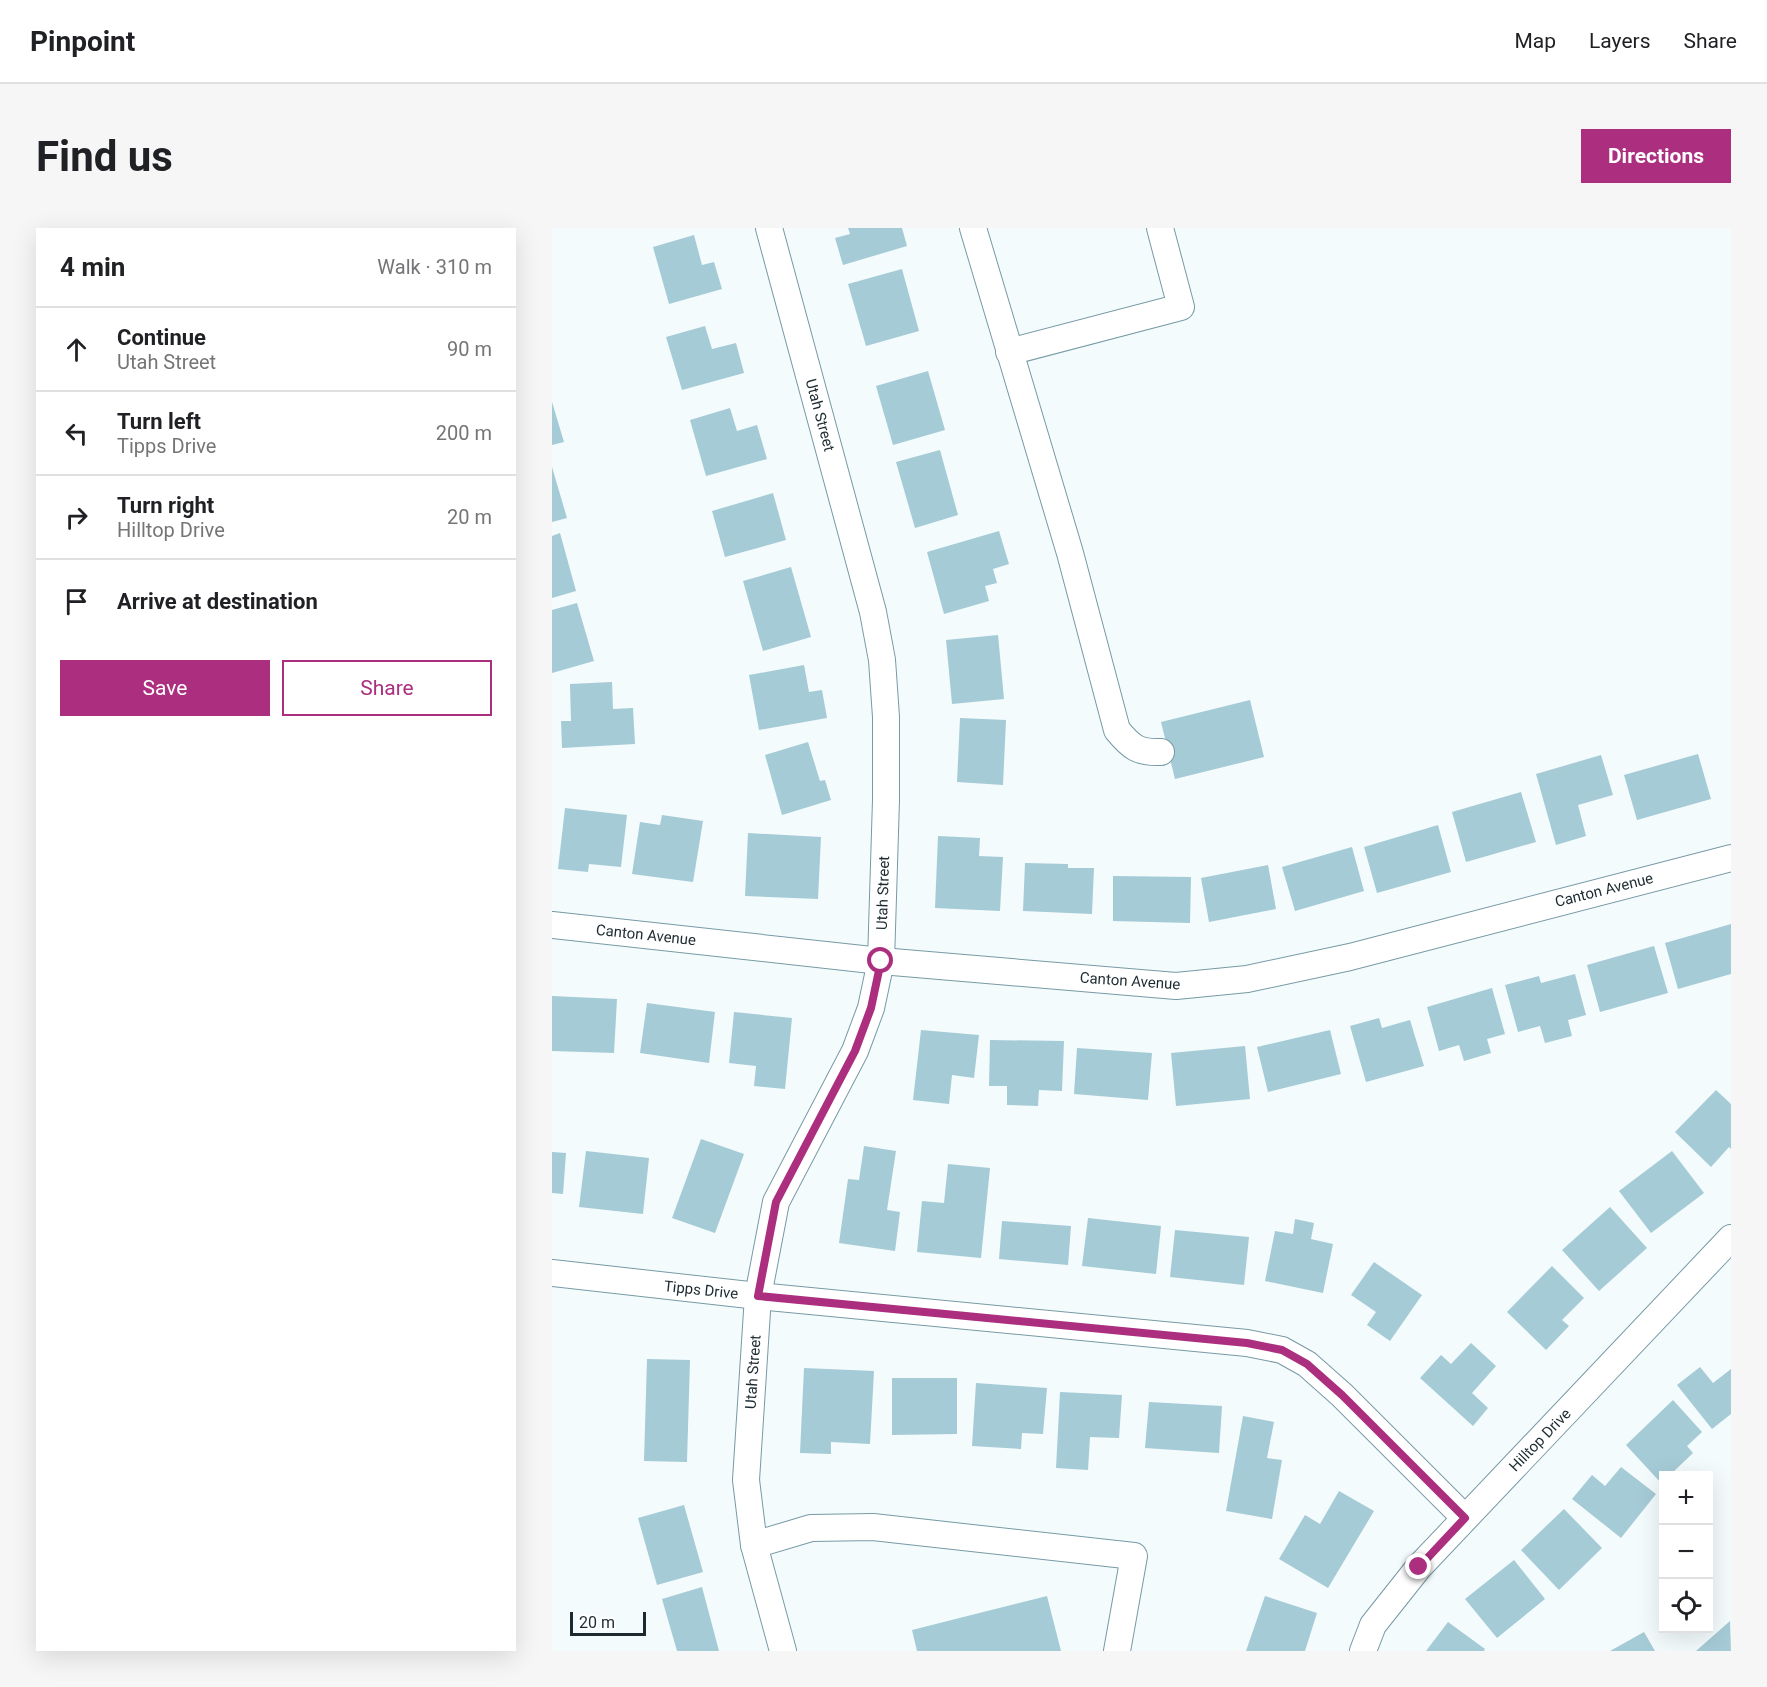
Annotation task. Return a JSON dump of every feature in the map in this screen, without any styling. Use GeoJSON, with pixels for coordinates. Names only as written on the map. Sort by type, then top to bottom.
{"type":"FeatureCollection","features":[{"type":"Feature","properties":{"kind":"street","name":"Utah Street"},"geometry":{"type":"LineString","coordinates":[[769,228],[873,612],[882,660],[886,717],[881,961],[871,1008],[855,1051],[776,1202],[758,1296],[746,1480],[754,1545],[783,1651]]}},
{"type":"Feature","properties":{"kind":"street"},"geometry":{"type":"LineString","coordinates":[[973,228],[1070,553],[1117,730],[1130,747],[1143,753],[1161,752]]}},
{"type":"Feature","properties":{"kind":"street"},"geometry":{"type":"LineString","coordinates":[[1009,352],[1181,307],[1161,228]]}},
{"type":"Feature","properties":{"kind":"street","name":"Canton Avenue"},"geometry":{"type":"LineString","coordinates":[[552,925],[881,961],[1176,987],[1247,979],[1350,957],[1731,858]]}},
{"type":"Feature","properties":{"kind":"street","name":"Hilltop Drive"},"geometry":{"type":"LineString","coordinates":[[1363,1651],[1373,1625],[1419,1567],[1731,1238]]}},
{"type":"Feature","properties":{"kind":"street","name":"Tipps Drive"},"geometry":{"type":"LineString","coordinates":[[552,1273],[758,1296],[1247,1343],[1282,1350],[1307,1364],[1342,1395],[1465,1518]]}},
{"type":"Feature","properties":{"kind":"street"},"geometry":{"type":"LineString","coordinates":[[754,1545],[811,1528],[873,1527],[1134,1556],[1116,1651]]}},
{"type":"Feature","properties":{"kind":"building"},"geometry":{"type":"Polygon","coordinates":[[[848,228],[902,228],[907,246],[843,265],[835,238],[850,234],[848,228]]]}},
{"type":"Feature","properties":{"kind":"building"},"geometry":{"type":"Polygon","coordinates":[[[694,235],[702,265],[714,262],[722,289],[669,304],[653,247],[694,235]]]}},
{"type":"Feature","properties":{"kind":"building"},"geometry":{"type":"Polygon","coordinates":[[[902,269],[919,331],[866,346],[848,284],[902,269]]]}},
{"type":"Feature","properties":{"kind":"building"},"geometry":{"type":"Polygon","coordinates":[[[705,326],[712,349],[736,343],[744,373],[682,390],[666,337],[705,326]]]}},
{"type":"Feature","properties":{"kind":"building"},"geometry":{"type":"Polygon","coordinates":[[[928,371],[945,430],[893,445],[876,386],[928,371]]]}},
{"type":"Feature","properties":{"kind":"building"},"geometry":{"type":"Polygon","coordinates":[[[552,402],[564,442],[552,445],[552,402]]]}},
{"type":"Feature","properties":{"kind":"building"},"geometry":{"type":"Polygon","coordinates":[[[730,408],[737,431],[757,425],[767,459],[706,476],[690,420],[730,408]]]}},
{"type":"Feature","properties":{"kind":"building"},"geometry":{"type":"Polygon","coordinates":[[[940,450],[958,515],[915,528],[896,462],[940,450]]]}},
{"type":"Feature","properties":{"kind":"building"},"geometry":{"type":"Polygon","coordinates":[[[552,467],[567,518],[552,522],[552,467]]]}},
{"type":"Feature","properties":{"kind":"building"},"geometry":{"type":"Polygon","coordinates":[[[773,493],[786,540],[725,557],[712,511],[773,493]]]}},
{"type":"Feature","properties":{"kind":"building"},"geometry":{"type":"Polygon","coordinates":[[[999,531],[1009,564],[993,569],[997,583],[985,586],[989,601],[944,614],[927,552],[999,531]]]}},
{"type":"Feature","properties":{"kind":"building"},"geometry":{"type":"Polygon","coordinates":[[[560,533],[576,591],[552,598],[552,536],[560,533]]]}},
{"type":"Feature","properties":{"kind":"building"},"geometry":{"type":"Polygon","coordinates":[[[791,567],[811,637],[763,651],[743,581],[791,567]]]}},
{"type":"Feature","properties":{"kind":"building"},"geometry":{"type":"Polygon","coordinates":[[[577,603],[594,661],[552,673],[552,610],[577,603]]]}},
{"type":"Feature","properties":{"kind":"building"},"geometry":{"type":"Polygon","coordinates":[[[998,635],[1004,699],[952,704],[946,640],[998,635]]]}},
{"type":"Feature","properties":{"kind":"building"},"geometry":{"type":"Polygon","coordinates":[[[804,665],[809,692],[822,690],[827,718],[759,730],[749,675],[804,665]]]}},
{"type":"Feature","properties":{"kind":"building"},"geometry":{"type":"Polygon","coordinates":[[[612,682],[613,709],[633,708],[635,744],[562,748],[561,721],[571,721],[570,684],[612,682]]]}},
{"type":"Feature","properties":{"kind":"building"},"geometry":{"type":"Polygon","coordinates":[[[1250,700],[1264,757],[1175,779],[1161,722],[1250,700]]]}},
{"type":"Feature","properties":{"kind":"building"},"geometry":{"type":"Polygon","coordinates":[[[960,718],[1006,720],[1003,785],[957,782],[960,718]]]}},
{"type":"Feature","properties":{"kind":"building"},"geometry":{"type":"Polygon","coordinates":[[[808,742],[820,781],[825,780],[831,800],[782,815],[765,755],[808,742]]]}},
{"type":"Feature","properties":{"kind":"building"},"geometry":{"type":"Polygon","coordinates":[[[1698,754],[1711,799],[1637,820],[1624,775],[1698,754]]]}},
{"type":"Feature","properties":{"kind":"building"},"geometry":{"type":"Polygon","coordinates":[[[1601,755],[1613,795],[1578,805],[1586,836],[1556,845],[1536,774],[1601,755]]]}},
{"type":"Feature","properties":{"kind":"building"},"geometry":{"type":"Polygon","coordinates":[[[1521,792],[1536,842],[1466,862],[1452,812],[1521,792]]]}},
{"type":"Feature","properties":{"kind":"building"},"geometry":{"type":"Polygon","coordinates":[[[565,808],[627,815],[621,867],[589,864],[588,872],[558,869],[565,808]]]}},
{"type":"Feature","properties":{"kind":"building"},"geometry":{"type":"Polygon","coordinates":[[[662,815],[703,821],[693,882],[632,874],[640,822],[660,825],[662,815]]]}},
{"type":"Feature","properties":{"kind":"building"},"geometry":{"type":"Polygon","coordinates":[[[1438,825],[1451,872],[1377,893],[1364,847],[1438,825]]]}},
{"type":"Feature","properties":{"kind":"building"},"geometry":{"type":"Polygon","coordinates":[[[748,833],[821,837],[818,899],[745,896],[748,833]]]}},
{"type":"Feature","properties":{"kind":"building"},"geometry":{"type":"Polygon","coordinates":[[[938,836],[980,838],[979,856],[1003,857],[1000,911],[935,908],[938,836]]]}},
{"type":"Feature","properties":{"kind":"building"},"geometry":{"type":"Polygon","coordinates":[[[1352,847],[1364,891],[1295,911],[1282,867],[1352,847]]]}},
{"type":"Feature","properties":{"kind":"building"},"geometry":{"type":"Polygon","coordinates":[[[1025,863],[1068,864],[1068,868],[1094,868],[1092,914],[1023,911],[1025,863]]]}},
{"type":"Feature","properties":{"kind":"building"},"geometry":{"type":"Polygon","coordinates":[[[1268,865],[1276,909],[1209,922],[1201,878],[1268,865]]]}},
{"type":"Feature","properties":{"kind":"building"},"geometry":{"type":"Polygon","coordinates":[[[1113,876],[1191,877],[1190,923],[1113,921],[1113,876]]]}},
{"type":"Feature","properties":{"kind":"building"},"geometry":{"type":"Polygon","coordinates":[[[1731,924],[1731,974],[1678,989],[1665,943],[1731,924]]]}},
{"type":"Feature","properties":{"kind":"building"},"geometry":{"type":"Polygon","coordinates":[[[1654,946],[1668,993],[1600,1012],[1587,965],[1654,946]]]}},
{"type":"Feature","properties":{"kind":"building"},"geometry":{"type":"Polygon","coordinates":[[[1575,974],[1586,1015],[1568,1020],[1572,1036],[1545,1043],[1540,1026],[1518,1032],[1505,985],[1539,976],[1541,983],[1575,974]]]}},
{"type":"Feature","properties":{"kind":"building"},"geometry":{"type":"Polygon","coordinates":[[[1492,988],[1505,1034],[1487,1039],[1491,1053],[1464,1061],[1459,1045],[1439,1051],[1427,1007],[1492,988]]]}},
{"type":"Feature","properties":{"kind":"building"},"geometry":{"type":"Polygon","coordinates":[[[552,996],[617,999],[614,1053],[552,1051],[552,996]]]}},
{"type":"Feature","properties":{"kind":"building"},"geometry":{"type":"Polygon","coordinates":[[[647,1003],[715,1012],[709,1063],[640,1053],[647,1003]]]}},
{"type":"Feature","properties":{"kind":"building"},"geometry":{"type":"Polygon","coordinates":[[[734,1012],[792,1018],[785,1089],[754,1086],[756,1066],[729,1063],[734,1012]]]}},
{"type":"Feature","properties":{"kind":"building"},"geometry":{"type":"Polygon","coordinates":[[[1379,1018],[1382,1028],[1410,1020],[1424,1066],[1366,1082],[1350,1026],[1379,1018]]]}},
{"type":"Feature","properties":{"kind":"building"},"geometry":{"type":"Polygon","coordinates":[[[921,1030],[979,1035],[974,1078],[952,1075],[949,1104],[913,1100],[921,1030]]]}},
{"type":"Feature","properties":{"kind":"building"},"geometry":{"type":"Polygon","coordinates":[[[1330,1030],[1341,1074],[1268,1092],[1257,1047],[1330,1030]]]}},
{"type":"Feature","properties":{"kind":"building"},"geometry":{"type":"Polygon","coordinates":[[[990,1040],[1064,1041],[1062,1091],[1039,1090],[1038,1106],[1007,1105],[1007,1086],[989,1086],[990,1040]]]}},
{"type":"Feature","properties":{"kind":"building"},"geometry":{"type":"Polygon","coordinates":[[[1245,1046],[1250,1099],[1176,1106],[1171,1053],[1245,1046]]]}},
{"type":"Feature","properties":{"kind":"building"},"geometry":{"type":"Polygon","coordinates":[[[1077,1048],[1152,1053],[1148,1100],[1074,1094],[1077,1048]]]}},
{"type":"Feature","properties":{"kind":"building"},"geometry":{"type":"Polygon","coordinates":[[[1716,1090],[1731,1104],[1731,1149],[1729,1147],[1711,1167],[1675,1132],[1716,1090]]]}},
{"type":"Feature","properties":{"kind":"building"},"geometry":{"type":"Polygon","coordinates":[[[701,1139],[744,1154],[715,1233],[672,1218],[701,1139]]]}},
{"type":"Feature","properties":{"kind":"building"},"geometry":{"type":"Polygon","coordinates":[[[864,1146],[896,1151],[887,1210],[900,1212],[895,1251],[839,1243],[848,1179],[859,1180],[864,1146]]]}},
{"type":"Feature","properties":{"kind":"building"},"geometry":{"type":"Polygon","coordinates":[[[586,1151],[649,1158],[643,1214],[579,1207],[586,1151]]]}},
{"type":"Feature","properties":{"kind":"building"},"geometry":{"type":"Polygon","coordinates":[[[1672,1151],[1704,1193],[1651,1233],[1619,1191],[1672,1151]]]}},
{"type":"Feature","properties":{"kind":"building"},"geometry":{"type":"Polygon","coordinates":[[[552,1152],[566,1153],[563,1194],[552,1193],[552,1152]]]}},
{"type":"Feature","properties":{"kind":"building"},"geometry":{"type":"Polygon","coordinates":[[[948,1164],[990,1168],[981,1258],[917,1252],[922,1201],[944,1203],[948,1164]]]}},
{"type":"Feature","properties":{"kind":"building"},"geometry":{"type":"Polygon","coordinates":[[[1610,1207],[1647,1248],[1599,1291],[1562,1250],[1610,1207]]]}},
{"type":"Feature","properties":{"kind":"building"},"geometry":{"type":"Polygon","coordinates":[[[1088,1218],[1161,1226],[1156,1274],[1082,1266],[1088,1218]]]}},
{"type":"Feature","properties":{"kind":"building"},"geometry":{"type":"Polygon","coordinates":[[[1295,1219],[1314,1223],[1311,1239],[1333,1244],[1323,1293],[1265,1281],[1275,1231],[1293,1234],[1295,1219]]]}},
{"type":"Feature","properties":{"kind":"building"},"geometry":{"type":"Polygon","coordinates":[[[1002,1221],[1071,1226],[1068,1265],[999,1259],[1002,1221]]]}},
{"type":"Feature","properties":{"kind":"building"},"geometry":{"type":"Polygon","coordinates":[[[1175,1230],[1249,1237],[1244,1285],[1170,1277],[1175,1230]]]}},
{"type":"Feature","properties":{"kind":"building"},"geometry":{"type":"Polygon","coordinates":[[[1374,1262],[1422,1295],[1390,1341],[1367,1325],[1376,1312],[1351,1295],[1374,1262]]]}},
{"type":"Feature","properties":{"kind":"building"},"geometry":{"type":"Polygon","coordinates":[[[1552,1266],[1584,1298],[1562,1320],[1569,1326],[1546,1350],[1507,1312],[1552,1266]]]}},
{"type":"Feature","properties":{"kind":"building"},"geometry":{"type":"Polygon","coordinates":[[[1471,1343],[1496,1366],[1472,1393],[1488,1408],[1473,1426],[1420,1378],[1441,1355],[1451,1364],[1471,1343]]]}},
{"type":"Feature","properties":{"kind":"building"},"geometry":{"type":"Polygon","coordinates":[[[647,1359],[690,1360],[687,1462],[644,1461],[647,1359]]]}},
{"type":"Feature","properties":{"kind":"building"},"geometry":{"type":"Polygon","coordinates":[[[1700,1367],[1713,1383],[1731,1369],[1731,1414],[1712,1429],[1677,1385],[1700,1367]]]}},
{"type":"Feature","properties":{"kind":"building"},"geometry":{"type":"Polygon","coordinates":[[[804,1368],[874,1371],[870,1444],[831,1442],[831,1454],[800,1453],[804,1368]]]}},
{"type":"Feature","properties":{"kind":"building"},"geometry":{"type":"Polygon","coordinates":[[[892,1378],[957,1378],[957,1434],[892,1435],[892,1378]]]}},
{"type":"Feature","properties":{"kind":"building"},"geometry":{"type":"Polygon","coordinates":[[[976,1383],[1047,1388],[1043,1434],[1022,1433],[1021,1449],[972,1446],[976,1383]]]}},
{"type":"Feature","properties":{"kind":"building"},"geometry":{"type":"Polygon","coordinates":[[[1060,1392],[1122,1395],[1119,1438],[1090,1437],[1088,1470],[1056,1468],[1060,1392]]]}},
{"type":"Feature","properties":{"kind":"building"},"geometry":{"type":"Polygon","coordinates":[[[1673,1400],[1702,1432],[1687,1446],[1693,1453],[1674,1471],[1659,1471],[1659,1481],[1626,1445],[1673,1400]]]}},
{"type":"Feature","properties":{"kind":"building"},"geometry":{"type":"Polygon","coordinates":[[[1149,1402],[1222,1406],[1219,1453],[1145,1448],[1149,1402]]]}},
{"type":"Feature","properties":{"kind":"building"},"geometry":{"type":"Polygon","coordinates":[[[1243,1416],[1274,1422],[1267,1458],[1282,1460],[1272,1519],[1226,1511],[1243,1416]]]}},
{"type":"Feature","properties":{"kind":"building"},"geometry":{"type":"Polygon","coordinates":[[[1621,1467],[1656,1494],[1621,1538],[1572,1499],[1592,1475],[1605,1486],[1621,1467]]]}},
{"type":"Feature","properties":{"kind":"building"},"geometry":{"type":"Polygon","coordinates":[[[1339,1491],[1374,1511],[1328,1588],[1279,1559],[1305,1515],[1320,1524],[1339,1491]]]}},
{"type":"Feature","properties":{"kind":"building"},"geometry":{"type":"Polygon","coordinates":[[[684,1505],[703,1572],[657,1585],[638,1518],[684,1505]]]}},
{"type":"Feature","properties":{"kind":"building"},"geometry":{"type":"Polygon","coordinates":[[[1564,1509],[1602,1548],[1559,1590],[1521,1550],[1564,1509]]]}},
{"type":"Feature","properties":{"kind":"building"},"geometry":{"type":"Polygon","coordinates":[[[1514,1560],[1545,1599],[1497,1638],[1465,1599],[1514,1560]]]}},
{"type":"Feature","properties":{"kind":"building"},"geometry":{"type":"Polygon","coordinates":[[[702,1587],[719,1651],[677,1651],[662,1599],[702,1587]]]}},
{"type":"Feature","properties":{"kind":"building"},"geometry":{"type":"Polygon","coordinates":[[[1047,1596],[1061,1651],[917,1651],[912,1630],[1047,1596]]]}},
{"type":"Feature","properties":{"kind":"building"},"geometry":{"type":"Polygon","coordinates":[[[1265,1596],[1317,1613],[1305,1651],[1246,1651],[1265,1596]]]}},
{"type":"Feature","properties":{"kind":"building"},"geometry":{"type":"Polygon","coordinates":[[[1730,1621],[1731,1651],[1696,1651],[1730,1621]]]}},
{"type":"Feature","properties":{"kind":"building"},"geometry":{"type":"Polygon","coordinates":[[[1448,1622],[1485,1649],[1484,1651],[1426,1651],[1448,1622]]]}},
{"type":"Feature","properties":{"kind":"building"},"geometry":{"type":"Polygon","coordinates":[[[1644,1632],[1655,1651],[1610,1651],[1644,1632]]]}},
{"type":"Feature","properties":{"kind":"route"},"geometry":{"type":"LineString","coordinates":[[881,961],[871,1008],[855,1051],[831,1100],[793,1165],[776,1202],[758,1296],[1247,1343],[1282,1350],[1307,1364],[1342,1395],[1465,1518],[1419,1567]]}}]}
